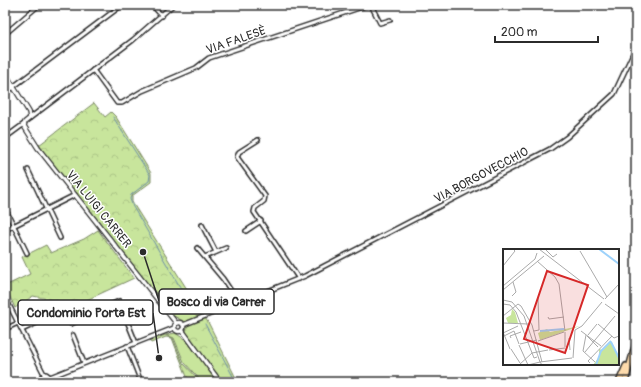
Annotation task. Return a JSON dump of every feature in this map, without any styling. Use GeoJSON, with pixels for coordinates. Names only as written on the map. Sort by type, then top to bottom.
{"type":"FeatureCollection","features":[{"type":"Feature","properties":{"kind":"highway"},"geometry":{"type":"LineString","coordinates":[[620,382],[635,345]]}},
{"type":"Feature","properties":{"kind":"highway"},"geometry":{"type":"LineString","coordinates":[[625,382],[635,345]]}},
{"type":"Feature","properties":{"kind":"street"},"geometry":{"type":"LineString","coordinates":[[5,34],[39,5]]}},
{"type":"Feature","properties":{"kind":"street"},"geometry":{"type":"LineString","coordinates":[[5,94],[122,5]]}},
{"type":"Feature","properties":{"kind":"street"},"geometry":{"type":"LineString","coordinates":[[152,5],[162,16]]}},
{"type":"Feature","properties":{"kind":"street"},"geometry":{"type":"LineString","coordinates":[[5,138],[162,16],[173,5]]}},
{"type":"Feature","properties":{"kind":"street","name":"VIA FALESÈ"},"geometry":{"type":"LineString","coordinates":[[112,106],[117,103],[122,103],[142,91],[196,68],[209,58],[369,5],[380,23],[390,20]]}},
{"type":"Feature","properties":{"kind":"street","name":"VIA BORGOVECCHIO"},"geometry":{"type":"LineString","coordinates":[[183,325],[300,279],[397,230],[556,145],[614,94],[636,47]]}},
{"type":"Feature","properties":{"kind":"street"},"geometry":{"type":"LineString","coordinates":[[93,70],[117,103]]}},
{"type":"Feature","properties":{"kind":"street"},"geometry":{"type":"LineString","coordinates":[[5,73],[29,112],[30,118]]}},
{"type":"Feature","properties":{"kind":"street","name":"VIA LUIGI CARRER"},"geometry":{"type":"LineString","coordinates":[[24,124],[43,155],[176,323]]}},
{"type":"Feature","properties":{"kind":"street"},"geometry":{"type":"LineString","coordinates":[[258,140],[239,152],[237,157],[265,196],[264,201],[254,209],[260,221],[300,279]]}},
{"type":"Feature","properties":{"kind":"street"},"geometry":{"type":"LineString","coordinates":[[28,170],[60,238]]}},
{"type":"Feature","properties":{"kind":"street"},"geometry":{"type":"LineString","coordinates":[[5,230],[75,195]]}},
{"type":"Feature","properties":{"kind":"street"},"geometry":{"type":"LineString","coordinates":[[5,208],[27,253]]}},
{"type":"Feature","properties":{"kind":"street"},"geometry":{"type":"LineString","coordinates":[[246,231],[260,221]]}},
{"type":"Feature","properties":{"kind":"street"},"geometry":{"type":"LineString","coordinates":[[202,225],[216,252]]}},
{"type":"Feature","properties":{"kind":"street"},"geometry":{"type":"LineString","coordinates":[[197,248],[239,303]]}},
{"type":"Feature","properties":{"kind":"street"},"geometry":{"type":"LineString","coordinates":[[205,257],[226,248]]}},
{"type":"Feature","properties":{"kind":"street"},"geometry":{"type":"LineString","coordinates":[[5,296],[44,374],[43,381],[37,382]]}},
{"type":"Feature","properties":{"kind":"street"},"geometry":{"type":"LineString","coordinates":[[71,324],[119,301],[136,343]]}},
{"type":"Feature","properties":{"kind":"street"},"geometry":{"type":"LineString","coordinates":[[22,330],[49,317]]}},
{"type":"Feature","properties":{"kind":"street"},"geometry":{"type":"LineString","coordinates":[[44,374],[50,376],[174,328],[176,323],[180,322],[183,325],[182,330],[220,382]]}},
{"type":"Feature","properties":{"kind":"street"},"geometry":{"type":"LineString","coordinates":[[5,330],[18,323]]}},
{"type":"Feature","properties":{"kind":"street"},"geometry":{"type":"LineString","coordinates":[[174,328],[177,331],[182,330]]}},
{"type":"Feature","properties":{"kind":"street"},"geometry":{"type":"LineString","coordinates":[[73,335],[84,363]]}},
{"type":"Feature","properties":{"kind":"street"},"geometry":{"type":"LineString","coordinates":[[127,346],[141,382]]}},
{"type":"Feature","properties":{"kind":"street"},"geometry":{"type":"LineString","coordinates":[[49,382],[50,376]]}},
{"type":"Feature","properties":{"kind":"green space"},"geometry":{"type":"Polygon","coordinates":[[[94,103],[105,117],[111,112],[116,117],[151,173],[151,182],[132,196],[132,202],[209,324],[238,382],[222,382],[186,332],[187,326],[183,321],[172,315],[39,145],[94,103]]]}},
{"type":"Feature","properties":{"kind":"green space"},"geometry":{"type":"Polygon","coordinates":[[[98,230],[134,278],[63,311],[58,301],[33,296],[15,308],[5,286],[30,274],[22,257],[46,245],[51,253],[84,239],[98,230]]]}},
{"type":"Feature","properties":{"kind":"green space"},"geometry":{"type":"Polygon","coordinates":[[[175,333],[186,340],[218,382],[202,382],[184,362],[174,338],[166,335],[175,333]]]}},
{"type":"Feature","properties":{"kind":"green space"},"geometry":{"type":"Polygon","coordinates":[[[165,335],[173,338],[183,363],[201,382],[189,382],[172,338],[166,337],[151,343],[150,341],[165,335]]]}},
{"type":"Feature","properties":{"kind":"waterway"},"geometry":{"type":"LineString","coordinates":[[113,117],[150,175],[149,181],[131,195],[130,199],[133,207],[196,314]]}},
{"type":"Feature","properties":{"kind":"waterway"},"geometry":{"type":"LineString","coordinates":[[205,324],[236,382]]}},
{"type":"Feature","properties":{"kind":"place","name":"Bosco di via Carrer"},"geometry":{"type":"Point","coordinates":[143,252]}},
{"type":"Feature","properties":{"kind":"place","name":"Condominio Porta Est"},"geometry":{"type":"Point","coordinates":[159,358]}}]}
